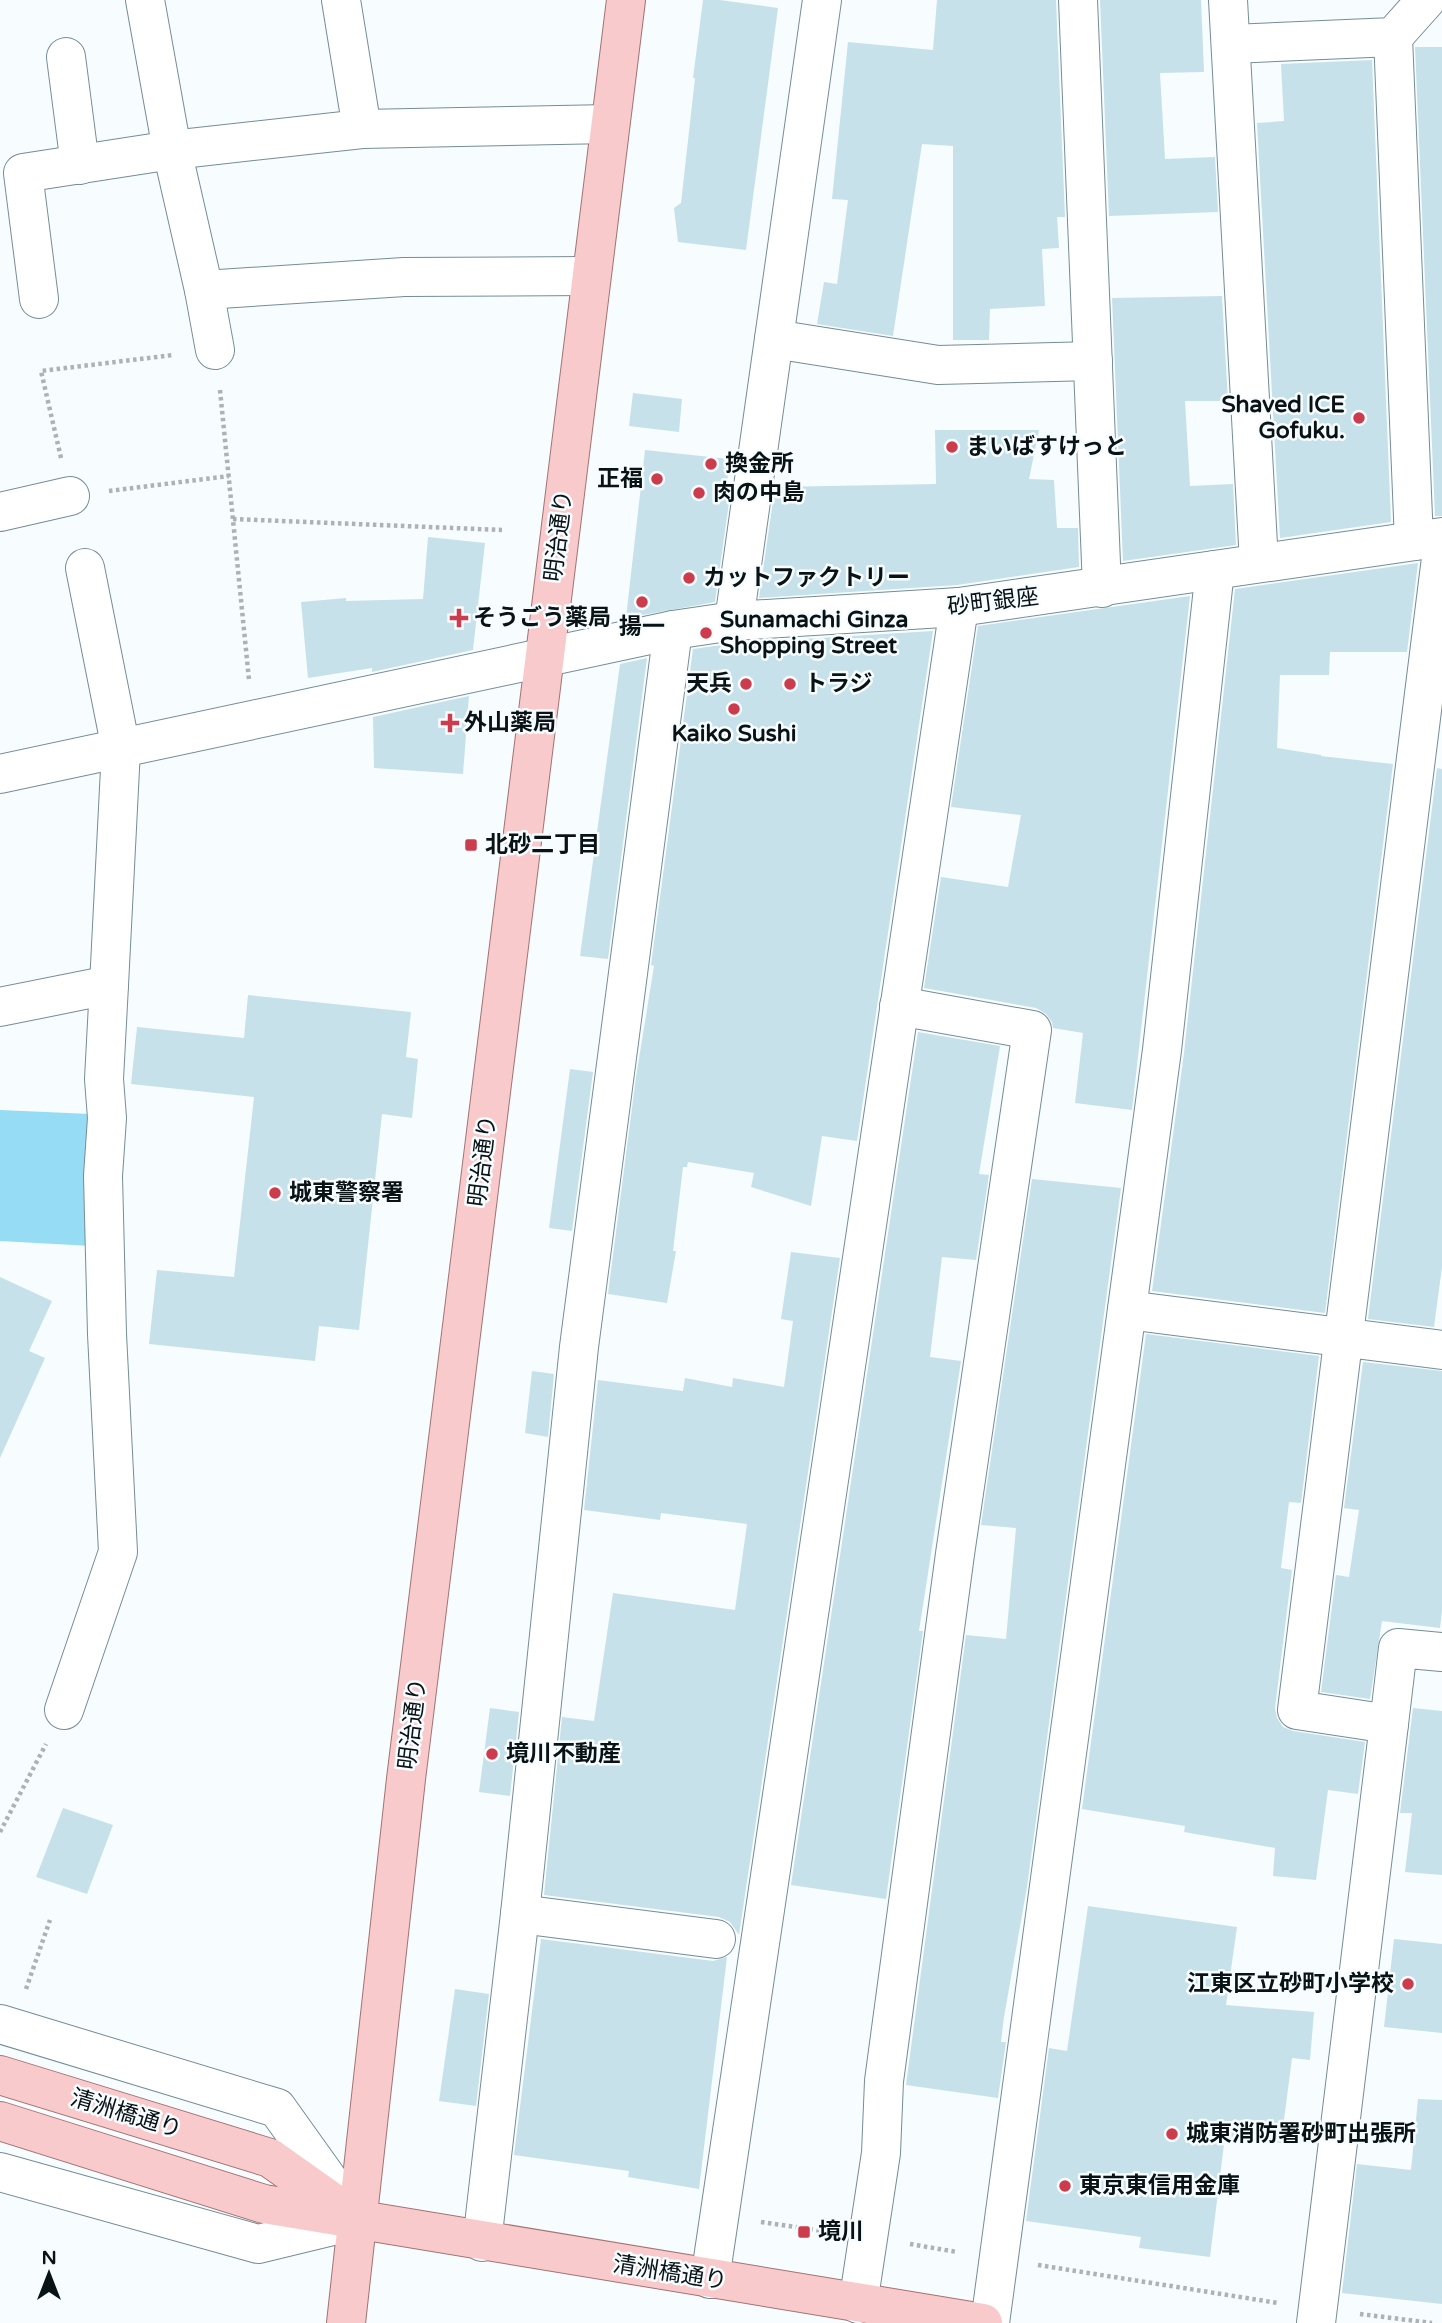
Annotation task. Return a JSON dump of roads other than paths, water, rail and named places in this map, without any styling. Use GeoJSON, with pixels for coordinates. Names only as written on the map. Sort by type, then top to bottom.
{"type":"FeatureCollection","features":[{"type":"Feature","properties":{"kind":"main road","name":"明治通り"},"geometry":{"type":"LineString","coordinates":[[346,2323],[408,1765],[626,0]]}},
{"type":"Feature","properties":{"kind":"main road","name":"清洲橋通り"},"geometry":{"type":"LineString","coordinates":[[0,2075],[270,2158],[357,2220]]}},
{"type":"Feature","properties":{"kind":"main road","name":"清洲橋通り"},"geometry":{"type":"LineString","coordinates":[[0,2121],[264,2204],[710,2279],[873,2312],[983,2323]]}},
{"type":"Feature","properties":{"kind":"street"},"geometry":{"type":"LineString","coordinates":[[145,0],[172,150],[215,350]]}},
{"type":"Feature","properties":{"kind":"street"},"geometry":{"type":"LineString","coordinates":[[341,0],[362,130]]}},
{"type":"Feature","properties":{"kind":"street"},"geometry":{"type":"LineString","coordinates":[[734,621],[822,0]]}},
{"type":"Feature","properties":{"kind":"street"},"geometry":{"type":"LineString","coordinates":[[1078,0],[1102,587]]}},
{"type":"Feature","properties":{"kind":"street"},"geometry":{"type":"LineString","coordinates":[[1228,0],[1259,563]]}},
{"type":"Feature","properties":{"kind":"street"},"geometry":{"type":"LineString","coordinates":[[1231,44],[1393,37],[1426,0]]}},
{"type":"Feature","properties":{"kind":"street"},"geometry":{"type":"LineString","coordinates":[[1389,1724],[1297,1710],[1345,1336],[1433,542],[1393,37]]}},
{"type":"Feature","properties":{"kind":"street"},"geometry":{"type":"LineString","coordinates":[[66,57],[80,165]]}},
{"type":"Feature","properties":{"kind":"street"},"geometry":{"type":"LineString","coordinates":[[39,299],[23,173],[172,150],[362,130],[610,124]]}},
{"type":"Feature","properties":{"kind":"street"},"geometry":{"type":"LineString","coordinates":[[204,290],[404,277],[590,276]]}},
{"type":"Feature","properties":{"kind":"street"},"geometry":{"type":"LineString","coordinates":[[774,339],[938,365],[1093,361]]}},
{"type":"Feature","properties":{"kind":"street"},"geometry":{"type":"LineString","coordinates":[[0,512],[70,496]]}},
{"type":"Feature","properties":{"kind":"street","name":"砂町銀座"},"geometry":{"type":"LineString","coordinates":[[0,775],[673,630],[734,621],[959,607],[1259,563],[1433,542]]}},
{"type":"Feature","properties":{"kind":"street"},"geometry":{"type":"LineString","coordinates":[[64,1710],[118,1552],[103,1176],[107,1118],[104,1079],[121,749],[85,568]]}},
{"type":"Feature","properties":{"kind":"street"},"geometry":{"type":"LineString","coordinates":[[989,2323],[1162,1050],[1215,570]]}},
{"type":"Feature","properties":{"kind":"street"},"geometry":{"type":"LineString","coordinates":[[710,2279],[959,607]]}},
{"type":"Feature","properties":{"kind":"street"},"geometry":{"type":"LineString","coordinates":[[482,2242],[520,1914],[579,1347],[673,630]]}},
{"type":"Feature","properties":{"kind":"street"},"geometry":{"type":"LineString","coordinates":[[0,1007],[108,985]]}},
{"type":"Feature","properties":{"kind":"street"},"geometry":{"type":"LineString","coordinates":[[873,2312],[868,2238],[881,2152],[886,2067],[953,1568],[1032,1030],[900,1006]]}},
{"type":"Feature","properties":{"kind":"street"},"geometry":{"type":"LineString","coordinates":[[1128,1310],[1442,1350]]}},
{"type":"Feature","properties":{"kind":"street"},"geometry":{"type":"LineString","coordinates":[[1317,2316],[1398,1648],[1442,1651]]}},
{"type":"Feature","properties":{"kind":"street"},"geometry":{"type":"LineString","coordinates":[[520,1914],[716,1939]]}},
{"type":"Feature","properties":{"kind":"street"},"geometry":{"type":"LineString","coordinates":[[0,2024],[277,2108],[357,2220],[258,2244],[2,2177]]}},
{"type":"Feature","properties":{"kind":"place","name":"Shaved ICE Gofuku."},"geometry":{"type":"Point","coordinates":[1359,418]}},
{"type":"Feature","properties":{"kind":"place","name":"まいばすけっと"},"geometry":{"type":"Point","coordinates":[952,447]}},
{"type":"Feature","properties":{"kind":"place","name":"換金所"},"geometry":{"type":"Point","coordinates":[711,464]}},
{"type":"Feature","properties":{"kind":"place","name":"正福"},"geometry":{"type":"Point","coordinates":[657,479]}},
{"type":"Feature","properties":{"kind":"place","name":"肉の中島"},"geometry":{"type":"Point","coordinates":[699,493]}},
{"type":"Feature","properties":{"kind":"place","name":"カットファクトリー"},"geometry":{"type":"Point","coordinates":[689,578]}},
{"type":"Feature","properties":{"kind":"place","name":"揚一"},"geometry":{"type":"Point","coordinates":[642,602]}},
{"type":"Feature","properties":{"kind":"place","name":"そうごう薬局"},"geometry":{"type":"Point","coordinates":[459,618]}},
{"type":"Feature","properties":{"kind":"place","name":"Sunamachi Ginza Shopping Street"},"geometry":{"type":"Point","coordinates":[706,633]}},
{"type":"Feature","properties":{"kind":"place","name":"天兵"},"geometry":{"type":"Point","coordinates":[746,684]}},
{"type":"Feature","properties":{"kind":"place","name":"トラジ"},"geometry":{"type":"Point","coordinates":[790,684]}},
{"type":"Feature","properties":{"kind":"place","name":"Kaiko Sushi"},"geometry":{"type":"Point","coordinates":[734,709]}},
{"type":"Feature","properties":{"kind":"place","name":"外山薬局"},"geometry":{"type":"Point","coordinates":[450,723]}},
{"type":"Feature","properties":{"kind":"place","name":"北砂二丁目"},"geometry":{"type":"Point","coordinates":[471,845]}},
{"type":"Feature","properties":{"kind":"place","name":"城東警察署"},"geometry":{"type":"Point","coordinates":[275,1193]}},
{"type":"Feature","properties":{"kind":"place","name":"境川不動産"},"geometry":{"type":"Point","coordinates":[492,1754]}},
{"type":"Feature","properties":{"kind":"place","name":"江東区立砂町小学校"},"geometry":{"type":"Point","coordinates":[1408,1984]}},
{"type":"Feature","properties":{"kind":"place","name":"城東消防署砂町出張所"},"geometry":{"type":"Point","coordinates":[1172,2134]}},
{"type":"Feature","properties":{"kind":"place","name":"東京東信用金庫"},"geometry":{"type":"Point","coordinates":[1065,2186]}},
{"type":"Feature","properties":{"kind":"place","name":"境川"},"geometry":{"type":"Point","coordinates":[804,2232]}}]}
